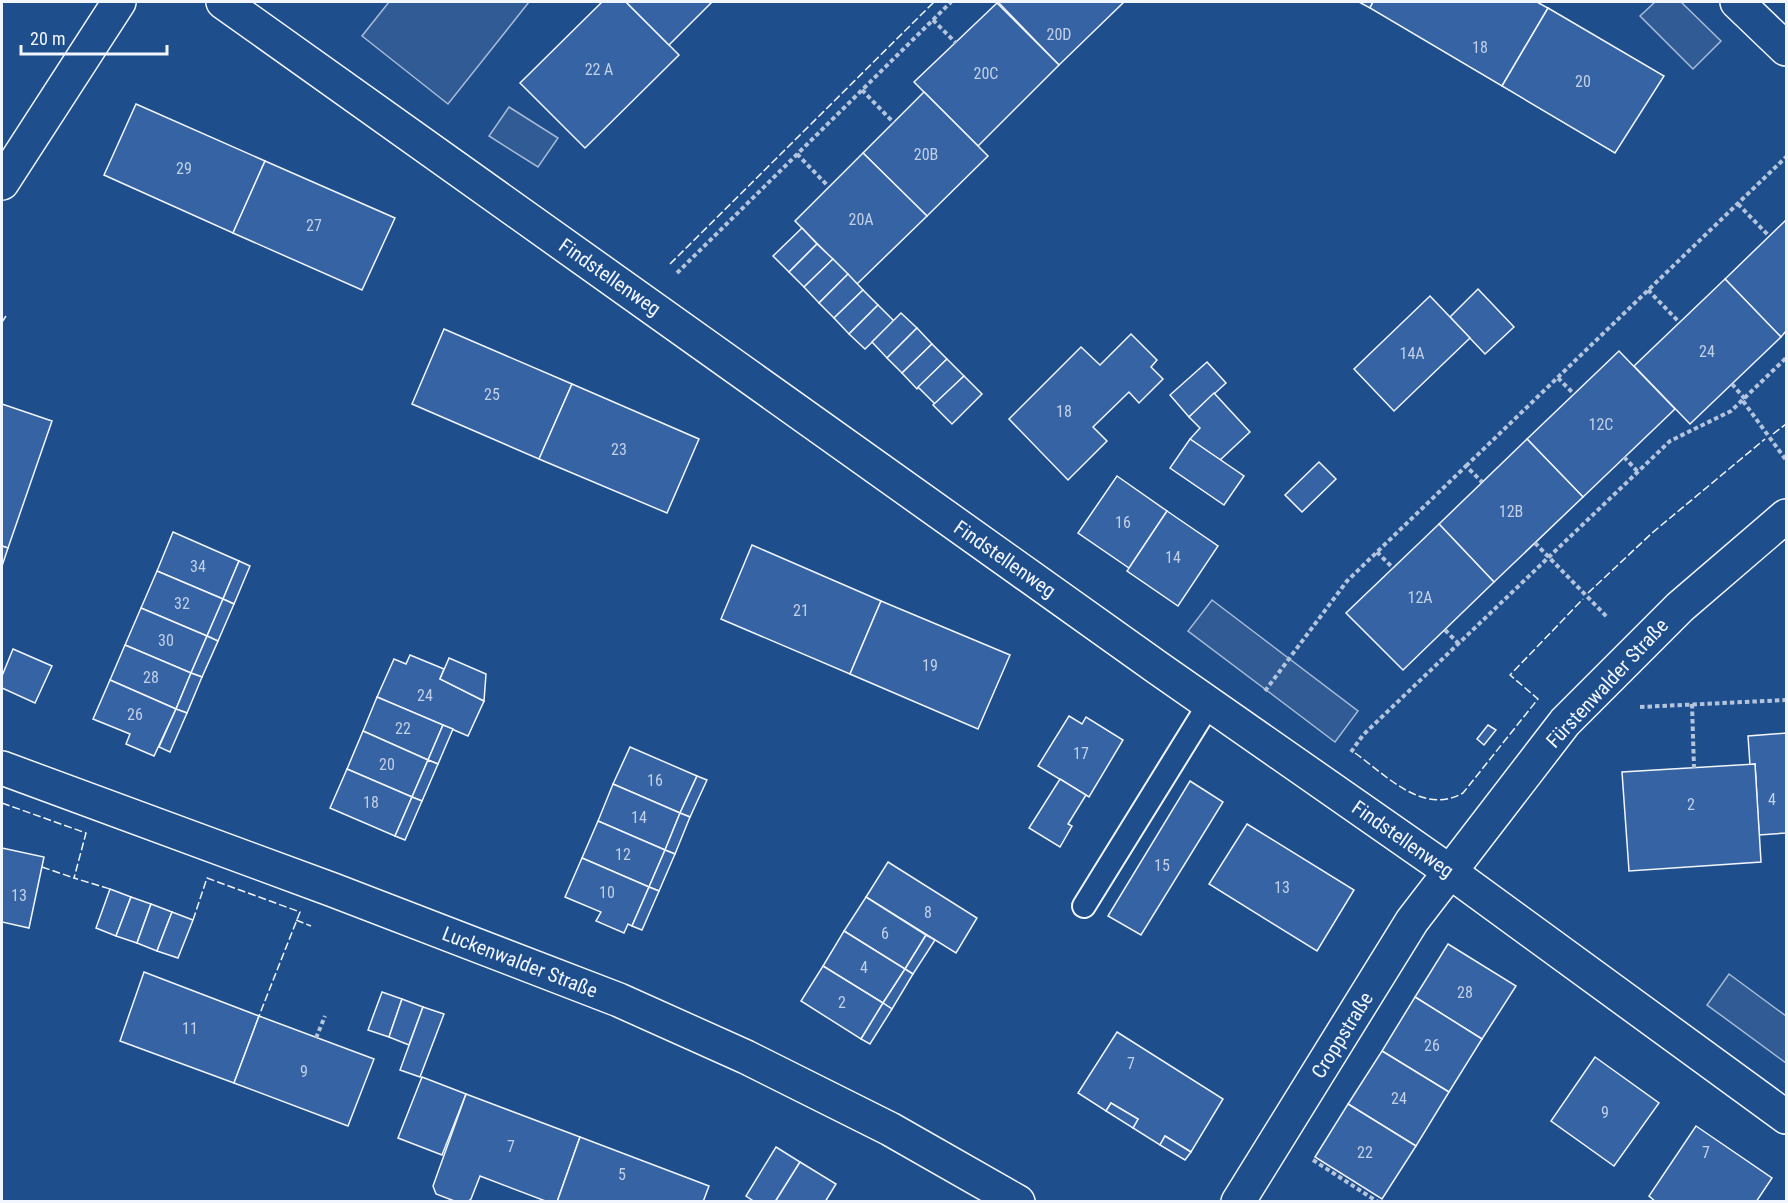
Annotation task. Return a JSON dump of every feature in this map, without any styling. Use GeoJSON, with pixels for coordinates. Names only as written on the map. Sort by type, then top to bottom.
{"type":"FeatureCollection","features":[{"type":"Feature","properties":{"kind":"street"},"geometry":{"type":"LineString","coordinates":[[2,183],[119,2]]}},
{"type":"Feature","properties":{"kind":"street","name":"Findstellenweg"},"geometry":{"type":"LineString","coordinates":[[224,2],[1209,704],[1449,871],[1786,1117]]}},
{"type":"Feature","properties":{"kind":"street"},"geometry":{"type":"LineString","coordinates":[[1737,2],[1786,49]]}},
{"type":"Feature","properties":{"kind":"street","name":"Fürstenwalder Straße"},"geometry":{"type":"LineString","coordinates":[[1449,871],[1565,723],[1600,686],[1680,607],[1786,516]]}},
{"type":"Feature","properties":{"kind":"street","name":"Luckenwalder Straße"},"geometry":{"type":"LineString","coordinates":[[2,768],[333,890],[619,1000],[746,1057],[890,1129],[1018,1202]]}},
{"type":"Feature","properties":{"kind":"street","name":"Croppstraße"},"geometry":{"type":"LineString","coordinates":[[1238,1202],[1412,921],[1449,871]]}},
{"type":"Feature","properties":{"kind":"lane"},"geometry":{"type":"LineString","coordinates":[[1084,906],[1209,704]]}},
{"type":"Feature","properties":{"kind":"path"},"geometry":{"type":"LineString","coordinates":[[680,270],[951,2]]}},
{"type":"Feature","properties":{"kind":"path"},"geometry":{"type":"LineString","coordinates":[[933,20],[956,43]]}},
{"type":"Feature","properties":{"kind":"path"},"geometry":{"type":"LineString","coordinates":[[862,90],[894,123]]}},
{"type":"Feature","properties":{"kind":"path"},"geometry":{"type":"LineString","coordinates":[[797,154],[829,187]]}},
{"type":"Feature","properties":{"kind":"path"},"geometry":{"type":"LineString","coordinates":[[1259,699],[1347,581],[1786,157]]}},
{"type":"Feature","properties":{"kind":"path"},"geometry":{"type":"LineString","coordinates":[[1738,204],[1769,236]]}},
{"type":"Feature","properties":{"kind":"path"},"geometry":{"type":"LineString","coordinates":[[1648,290],[1679,322]]}},
{"type":"Feature","properties":{"kind":"path"},"geometry":{"type":"LineString","coordinates":[[1325,785],[1363,735],[1670,441],[1731,411],[1786,358]]}},
{"type":"Feature","properties":{"kind":"path"},"geometry":{"type":"LineString","coordinates":[[1558,378],[1574,394]]}},
{"type":"Feature","properties":{"kind":"path"},"geometry":{"type":"LineString","coordinates":[[1732,384],[1786,460]]}},
{"type":"Feature","properties":{"kind":"path"},"geometry":{"type":"LineString","coordinates":[[1624,457],[1638,472]]}},
{"type":"Feature","properties":{"kind":"path"},"geometry":{"type":"LineString","coordinates":[[1466,466],[1482,482]]}},
{"type":"Feature","properties":{"kind":"path"},"geometry":{"type":"LineString","coordinates":[[1535,543],[1638,648]]}},
{"type":"Feature","properties":{"kind":"path"},"geometry":{"type":"LineString","coordinates":[[1377,552],[1393,568]]}},
{"type":"Feature","properties":{"kind":"path"},"geometry":{"type":"LineString","coordinates":[[1445,630],[1458,644]]}},
{"type":"Feature","properties":{"kind":"path"},"geometry":{"type":"LineString","coordinates":[[1600,686],[1624,707],[1786,700]]}},
{"type":"Feature","properties":{"kind":"path"},"geometry":{"type":"LineString","coordinates":[[1692,704],[1694,768]]}},
{"type":"Feature","properties":{"kind":"path"},"geometry":{"type":"LineString","coordinates":[[316,1038],[325,1016]]}},
{"type":"Feature","properties":{"kind":"path"},"geometry":{"type":"LineString","coordinates":[[1278,1138],[1378,1202]]}},
{"type":"Feature","properties":{"kind":"shaded area"},"geometry":{"type":"Polygon","coordinates":[[[389,2],[529,2],[448,104],[362,36],[389,2]]]}},
{"type":"Feature","properties":{"kind":"shaded area"},"geometry":{"type":"Polygon","coordinates":[[[1655,2],[1681,2],[1721,41],[1693,69],[1640,16],[1655,2]]]}},
{"type":"Feature","properties":{"kind":"shaded area"},"geometry":{"type":"Polygon","coordinates":[[[509,107],[558,138],[538,167],[489,136],[509,107]]]}},
{"type":"Feature","properties":{"kind":"shaded area"},"geometry":{"type":"Polygon","coordinates":[[[1212,600],[1358,711],[1335,742],[1188,631],[1212,600]]]}},
{"type":"Feature","properties":{"kind":"shaded area"},"geometry":{"type":"Polygon","coordinates":[[[1729,974],[1786,1016],[1786,1063],[1707,1005],[1729,974]]]}},
{"type":"Feature","properties":{"kind":"building"},"geometry":{"type":"Polygon","coordinates":[[[602,2],[626,2],[679,55],[585,148],[520,83],[602,2]]]}},
{"type":"Feature","properties":{"kind":"building"},"geometry":{"type":"Polygon","coordinates":[[[626,2],[712,2],[669,45],[626,2]]]}},
{"type":"Feature","properties":{"kind":"building"},"geometry":{"type":"Polygon","coordinates":[[[998,2],[1124,2],[1059,65],[998,2]]]}},
{"type":"Feature","properties":{"kind":"building"},"geometry":{"type":"Polygon","coordinates":[[[1359,2],[1373,2],[1370,8],[1359,2]]]}},
{"type":"Feature","properties":{"kind":"building"},"geometry":{"type":"Polygon","coordinates":[[[1373,2],[1537,2],[1548,8],[1502,86],[1370,8],[1373,2]]]}},
{"type":"Feature","properties":{"kind":"building"},"geometry":{"type":"Polygon","coordinates":[[[997,3],[1059,65],[978,146],[914,82],[997,3]]]}},
{"type":"Feature","properties":{"kind":"building"},"geometry":{"type":"Polygon","coordinates":[[[1548,8],[1664,76],[1615,153],[1502,86],[1548,8]]]}},
{"type":"Feature","properties":{"kind":"building"},"geometry":{"type":"Polygon","coordinates":[[[924,92],[988,156],[927,216],[863,153],[924,92]]]}},
{"type":"Feature","properties":{"kind":"building"},"geometry":{"type":"Polygon","coordinates":[[[136,104],[265,161],[233,233],[104,175],[136,104]]]}},
{"type":"Feature","properties":{"kind":"building"},"geometry":{"type":"Polygon","coordinates":[[[863,153],[927,216],[857,284],[795,221],[863,153]]]}},
{"type":"Feature","properties":{"kind":"building"},"geometry":{"type":"Polygon","coordinates":[[[265,161],[395,218],[362,290],[233,233],[265,161]]]}},
{"type":"Feature","properties":{"kind":"building"},"geometry":{"type":"Polygon","coordinates":[[[1786,220],[1786,331],[1781,337],[1725,279],[1786,220]]]}},
{"type":"Feature","properties":{"kind":"building"},"geometry":{"type":"Polygon","coordinates":[[[802,228],[817,244],[789,272],[773,256],[802,228]]]}},
{"type":"Feature","properties":{"kind":"building"},"geometry":{"type":"Polygon","coordinates":[[[817,244],[833,259],[804,287],[789,272],[817,244]]]}},
{"type":"Feature","properties":{"kind":"building"},"geometry":{"type":"Polygon","coordinates":[[[833,259],[848,274],[819,303],[804,287],[833,259]]]}},
{"type":"Feature","properties":{"kind":"building"},"geometry":{"type":"Polygon","coordinates":[[[848,274],[863,290],[834,318],[819,303],[848,274]]]}},
{"type":"Feature","properties":{"kind":"building"},"geometry":{"type":"Polygon","coordinates":[[[1725,279],[1781,337],[1690,424],[1634,366],[1725,279]]]}},
{"type":"Feature","properties":{"kind":"building"},"geometry":{"type":"Polygon","coordinates":[[[1478,289],[1514,327],[1485,354],[1450,317],[1478,289]]]}},
{"type":"Feature","properties":{"kind":"building"},"geometry":{"type":"Polygon","coordinates":[[[863,290],[878,305],[849,334],[834,318],[863,290]]]}},
{"type":"Feature","properties":{"kind":"building"},"geometry":{"type":"Polygon","coordinates":[[[1430,296],[1470,338],[1394,411],[1354,369],[1430,296]]]}},
{"type":"Feature","properties":{"kind":"building"},"geometry":{"type":"Polygon","coordinates":[[[878,305],[894,321],[865,349],[849,334],[878,305]]]}},
{"type":"Feature","properties":{"kind":"building"},"geometry":{"type":"Polygon","coordinates":[[[901,313],[917,328],[887,358],[872,342],[901,313]]]}},
{"type":"Feature","properties":{"kind":"building"},"geometry":{"type":"Polygon","coordinates":[[[917,328],[932,344],[902,373],[887,358],[917,328]]]}},
{"type":"Feature","properties":{"kind":"building"},"geometry":{"type":"Polygon","coordinates":[[[444,329],[572,384],[539,459],[412,404],[444,329]]]}},
{"type":"Feature","properties":{"kind":"building"},"geometry":{"type":"Polygon","coordinates":[[[1131,334],[1157,360],[1151,367],[1163,379],[1139,403],[1129,392],[1093,427],[1107,441],[1068,480],[1009,419],[1081,347],[1100,365],[1131,334]]]}},
{"type":"Feature","properties":{"kind":"building"},"geometry":{"type":"Polygon","coordinates":[[[932,344],[947,359],[917,389],[902,373],[932,344]]]}},
{"type":"Feature","properties":{"kind":"building"},"geometry":{"type":"Polygon","coordinates":[[[1619,351],[1675,409],[1583,497],[1527,439],[1619,351]]]}},
{"type":"Feature","properties":{"kind":"building"},"geometry":{"type":"Polygon","coordinates":[[[947,359],[964,376],[935,404],[918,387],[947,359]]]}},
{"type":"Feature","properties":{"kind":"building"},"geometry":{"type":"Polygon","coordinates":[[[1207,362],[1226,383],[1189,417],[1170,395],[1207,362]]]}},
{"type":"Feature","properties":{"kind":"building"},"geometry":{"type":"Polygon","coordinates":[[[964,376],[982,394],[952,424],[933,405],[964,376]]]}},
{"type":"Feature","properties":{"kind":"building"},"geometry":{"type":"Polygon","coordinates":[[[572,384],[699,439],[667,513],[539,459],[572,384]]]}},
{"type":"Feature","properties":{"kind":"building"},"geometry":{"type":"Polygon","coordinates":[[[1214,393],[1250,432],[1220,460],[1190,439],[1200,428],[1189,417],[1214,393]]]}},
{"type":"Feature","properties":{"kind":"building"},"geometry":{"type":"Polygon","coordinates":[[[2,404],[52,421],[8,548],[2,546],[2,404]]]}},
{"type":"Feature","properties":{"kind":"building"},"geometry":{"type":"Polygon","coordinates":[[[1190,439],[1244,476],[1224,505],[1170,468],[1190,439]]]}},
{"type":"Feature","properties":{"kind":"building"},"geometry":{"type":"Polygon","coordinates":[[[1527,439],[1583,497],[1494,582],[1439,524],[1527,439]]]}},
{"type":"Feature","properties":{"kind":"building"},"geometry":{"type":"Polygon","coordinates":[[[1319,462],[1336,479],[1302,512],[1285,495],[1319,462]]]}},
{"type":"Feature","properties":{"kind":"building"},"geometry":{"type":"Polygon","coordinates":[[[1117,476],[1167,511],[1129,568],[1078,533],[1117,476]]]}},
{"type":"Feature","properties":{"kind":"building"},"geometry":{"type":"Polygon","coordinates":[[[1167,511],[1218,546],[1178,606],[1127,571],[1167,511]]]}},
{"type":"Feature","properties":{"kind":"building"},"geometry":{"type":"Polygon","coordinates":[[[1439,524],[1494,582],[1403,670],[1346,613],[1439,524]]]}},
{"type":"Feature","properties":{"kind":"building"},"geometry":{"type":"Polygon","coordinates":[[[173,532],[239,561],[223,599],[157,571],[173,532]]]}},
{"type":"Feature","properties":{"kind":"building"},"geometry":{"type":"Polygon","coordinates":[[[752,545],[881,601],[850,674],[721,619],[752,545]]]}},
{"type":"Feature","properties":{"kind":"building"},"geometry":{"type":"Polygon","coordinates":[[[2,546],[8,548],[2,566],[2,546]]]}},
{"type":"Feature","properties":{"kind":"building"},"geometry":{"type":"Polygon","coordinates":[[[239,561],[250,566],[234,604],[223,599],[239,561]]]}},
{"type":"Feature","properties":{"kind":"building"},"geometry":{"type":"Polygon","coordinates":[[[157,571],[223,599],[207,636],[141,608],[157,571]]]}},
{"type":"Feature","properties":{"kind":"building"},"geometry":{"type":"Polygon","coordinates":[[[223,599],[234,604],[218,641],[207,636],[223,599]]]}},
{"type":"Feature","properties":{"kind":"building"},"geometry":{"type":"Polygon","coordinates":[[[881,601],[1010,655],[978,729],[850,674],[881,601]]]}},
{"type":"Feature","properties":{"kind":"building"},"geometry":{"type":"Polygon","coordinates":[[[141,608],[207,636],[191,673],[125,645],[141,608]]]}},
{"type":"Feature","properties":{"kind":"building"},"geometry":{"type":"Polygon","coordinates":[[[207,636],[218,641],[202,677],[191,673],[207,636]]]}},
{"type":"Feature","properties":{"kind":"building"},"geometry":{"type":"Polygon","coordinates":[[[125,645],[191,673],[176,709],[110,680],[125,645]]]}},
{"type":"Feature","properties":{"kind":"building"},"geometry":{"type":"Polygon","coordinates":[[[13,649],[52,666],[35,703],[2,688],[2,676],[13,649]]]}},
{"type":"Feature","properties":{"kind":"building"},"geometry":{"type":"Polygon","coordinates":[[[410,655],[444,669],[440,679],[484,701],[468,736],[377,697],[394,659],[406,664],[410,655]]]}},
{"type":"Feature","properties":{"kind":"building"},"geometry":{"type":"Polygon","coordinates":[[[449,658],[486,674],[484,701],[440,679],[449,658]]]}},
{"type":"Feature","properties":{"kind":"building"},"geometry":{"type":"Polygon","coordinates":[[[191,673],[202,677],[187,713],[176,709],[191,673]]]}},
{"type":"Feature","properties":{"kind":"building"},"geometry":{"type":"Polygon","coordinates":[[[110,680],[176,709],[154,756],[126,744],[130,734],[93,719],[110,680]]]}},
{"type":"Feature","properties":{"kind":"building"},"geometry":{"type":"Polygon","coordinates":[[[377,697],[443,725],[428,760],[363,731],[377,697]]]}},
{"type":"Feature","properties":{"kind":"building"},"geometry":{"type":"Polygon","coordinates":[[[176,709],[187,713],[170,752],[159,747],[176,709]]]}},
{"type":"Feature","properties":{"kind":"building"},"geometry":{"type":"Polygon","coordinates":[[[1069,716],[1082,724],[1086,717],[1123,740],[1089,797],[1038,766],[1069,716]]]}},
{"type":"Feature","properties":{"kind":"building"},"geometry":{"type":"Polygon","coordinates":[[[443,725],[453,729],[438,764],[428,760],[443,725]]]}},
{"type":"Feature","properties":{"kind":"building"},"geometry":{"type":"Polygon","coordinates":[[[1488,725],[1496,730],[1484,745],[1477,739],[1488,725]]]}},
{"type":"Feature","properties":{"kind":"building"},"geometry":{"type":"Polygon","coordinates":[[[363,731],[428,760],[412,797],[347,769],[363,731]]]}},
{"type":"Feature","properties":{"kind":"building"},"geometry":{"type":"Polygon","coordinates":[[[1786,733],[1786,833],[1759,835],[1755,764],[1750,765],[1748,736],[1786,733]]]}},
{"type":"Feature","properties":{"kind":"building"},"geometry":{"type":"Polygon","coordinates":[[[630,747],[697,776],[680,813],[613,784],[630,747]]]}},
{"type":"Feature","properties":{"kind":"building"},"geometry":{"type":"Polygon","coordinates":[[[428,760],[438,764],[422,801],[412,797],[428,760]]]}},
{"type":"Feature","properties":{"kind":"building"},"geometry":{"type":"Polygon","coordinates":[[[1755,764],[1761,862],[1629,871],[1622,772],[1755,764]]]}},
{"type":"Feature","properties":{"kind":"building"},"geometry":{"type":"Polygon","coordinates":[[[347,769],[412,797],[395,836],[330,808],[347,769]]]}},
{"type":"Feature","properties":{"kind":"building"},"geometry":{"type":"Polygon","coordinates":[[[697,776],[707,780],[690,817],[680,813],[697,776]]]}},
{"type":"Feature","properties":{"kind":"building"},"geometry":{"type":"Polygon","coordinates":[[[1060,779],[1086,795],[1068,824],[1072,826],[1060,847],[1029,828],[1060,779]]]}},
{"type":"Feature","properties":{"kind":"building"},"geometry":{"type":"Polygon","coordinates":[[[1190,781],[1223,802],[1141,935],[1108,916],[1190,781]]]}},
{"type":"Feature","properties":{"kind":"building"},"geometry":{"type":"Polygon","coordinates":[[[613,784],[680,813],[665,850],[598,821],[613,784]]]}},
{"type":"Feature","properties":{"kind":"building"},"geometry":{"type":"Polygon","coordinates":[[[412,797],[422,801],[405,840],[395,836],[412,797]]]}},
{"type":"Feature","properties":{"kind":"building"},"geometry":{"type":"Polygon","coordinates":[[[680,813],[690,817],[675,854],[665,850],[680,813]]]}},
{"type":"Feature","properties":{"kind":"building"},"geometry":{"type":"Polygon","coordinates":[[[598,821],[665,850],[649,887],[582,858],[598,821]]]}},
{"type":"Feature","properties":{"kind":"building"},"geometry":{"type":"Polygon","coordinates":[[[1247,824],[1354,890],[1317,951],[1209,884],[1247,824]]]}},
{"type":"Feature","properties":{"kind":"building"},"geometry":{"type":"Polygon","coordinates":[[[2,848],[44,857],[29,928],[2,922],[2,848]]]}},
{"type":"Feature","properties":{"kind":"building"},"geometry":{"type":"Polygon","coordinates":[[[665,850],[675,854],[659,891],[649,887],[665,850]]]}},
{"type":"Feature","properties":{"kind":"building"},"geometry":{"type":"Polygon","coordinates":[[[582,858],[649,887],[632,926],[628,924],[624,933],[596,921],[601,912],[565,897],[582,858]]]}},
{"type":"Feature","properties":{"kind":"building"},"geometry":{"type":"Polygon","coordinates":[[[888,862],[977,918],[956,953],[866,897],[888,862]]]}},
{"type":"Feature","properties":{"kind":"building"},"geometry":{"type":"Polygon","coordinates":[[[649,887],[659,891],[642,930],[632,926],[649,887]]]}},
{"type":"Feature","properties":{"kind":"building"},"geometry":{"type":"Polygon","coordinates":[[[110,889],[131,897],[116,936],[96,928],[110,889]]]}},
{"type":"Feature","properties":{"kind":"building"},"geometry":{"type":"Polygon","coordinates":[[[131,897],[151,904],[137,943],[116,936],[131,897]]]}},
{"type":"Feature","properties":{"kind":"building"},"geometry":{"type":"Polygon","coordinates":[[[866,897],[926,935],[905,969],[844,931],[866,897]]]}},
{"type":"Feature","properties":{"kind":"building"},"geometry":{"type":"Polygon","coordinates":[[[151,904],[172,912],[157,951],[137,943],[151,904]]]}},
{"type":"Feature","properties":{"kind":"building"},"geometry":{"type":"Polygon","coordinates":[[[172,912],[193,920],[178,958],[157,951],[172,912]]]}},
{"type":"Feature","properties":{"kind":"building"},"geometry":{"type":"Polygon","coordinates":[[[844,931],[905,969],[883,1003],[823,966],[844,931]]]}},
{"type":"Feature","properties":{"kind":"building"},"geometry":{"type":"Polygon","coordinates":[[[926,935],[935,940],[913,974],[905,969],[926,935]]]}},
{"type":"Feature","properties":{"kind":"building"},"geometry":{"type":"Polygon","coordinates":[[[1448,944],[1516,986],[1482,1039],[1415,997],[1448,944]]]}},
{"type":"Feature","properties":{"kind":"building"},"geometry":{"type":"Polygon","coordinates":[[[823,966],[883,1003],[861,1039],[801,1001],[823,966]]]}},
{"type":"Feature","properties":{"kind":"building"},"geometry":{"type":"Polygon","coordinates":[[[905,969],[913,974],[892,1009],[883,1003],[905,969]]]}},
{"type":"Feature","properties":{"kind":"building"},"geometry":{"type":"Polygon","coordinates":[[[144,972],[259,1016],[234,1083],[120,1041],[144,972]]]}},
{"type":"Feature","properties":{"kind":"building"},"geometry":{"type":"Polygon","coordinates":[[[382,992],[402,999],[389,1037],[368,1030],[382,992]]]}},
{"type":"Feature","properties":{"kind":"building"},"geometry":{"type":"Polygon","coordinates":[[[1415,997],[1482,1039],[1449,1092],[1382,1051],[1415,997]]]}},
{"type":"Feature","properties":{"kind":"building"},"geometry":{"type":"Polygon","coordinates":[[[402,999],[423,1007],[409,1045],[389,1037],[402,999]]]}},
{"type":"Feature","properties":{"kind":"building"},"geometry":{"type":"Polygon","coordinates":[[[883,1003],[892,1009],[870,1044],[861,1039],[883,1003]]]}},
{"type":"Feature","properties":{"kind":"building"},"geometry":{"type":"Polygon","coordinates":[[[423,1007],[444,1014],[420,1077],[400,1070],[423,1007]]]}},
{"type":"Feature","properties":{"kind":"building"},"geometry":{"type":"Polygon","coordinates":[[[259,1016],[374,1059],[348,1126],[234,1083],[259,1016]]]}},
{"type":"Feature","properties":{"kind":"building"},"geometry":{"type":"Polygon","coordinates":[[[1117,1032],[1223,1099],[1191,1152],[1165,1136],[1160,1145],[1133,1128],[1138,1119],[1111,1103],[1106,1111],[1078,1093],[1117,1032]]]}},
{"type":"Feature","properties":{"kind":"building"},"geometry":{"type":"Polygon","coordinates":[[[1382,1051],[1449,1092],[1416,1146],[1348,1104],[1382,1051]]]}},
{"type":"Feature","properties":{"kind":"building"},"geometry":{"type":"Polygon","coordinates":[[[1595,1057],[1659,1103],[1614,1166],[1551,1121],[1595,1057]]]}},
{"type":"Feature","properties":{"kind":"building"},"geometry":{"type":"Polygon","coordinates":[[[422,1077],[466,1094],[442,1155],[398,1138],[422,1077]]]}},
{"type":"Feature","properties":{"kind":"building"},"geometry":{"type":"Polygon","coordinates":[[[466,1094],[580,1137],[557,1202],[548,1202],[480,1176],[471,1199],[467,1202],[457,1202],[436,1194],[433,1186],[466,1094]]]}},
{"type":"Feature","properties":{"kind":"building"},"geometry":{"type":"Polygon","coordinates":[[[1111,1103],[1138,1119],[1133,1128],[1106,1111],[1111,1103]]]}},
{"type":"Feature","properties":{"kind":"building"},"geometry":{"type":"Polygon","coordinates":[[[1348,1104],[1416,1146],[1382,1199],[1315,1157],[1348,1104]]]}},
{"type":"Feature","properties":{"kind":"building"},"geometry":{"type":"Polygon","coordinates":[[[1696,1126],[1772,1178],[1756,1202],[1656,1202],[1649,1196],[1696,1126]]]}},
{"type":"Feature","properties":{"kind":"building"},"geometry":{"type":"Polygon","coordinates":[[[1165,1136],[1191,1152],[1185,1160],[1160,1145],[1165,1136]]]}},
{"type":"Feature","properties":{"kind":"building"},"geometry":{"type":"Polygon","coordinates":[[[580,1137],[709,1186],[703,1202],[557,1202],[580,1137]]]}},
{"type":"Feature","properties":{"kind":"building"},"geometry":{"type":"Polygon","coordinates":[[[776,1147],[800,1162],[775,1202],[755,1202],[746,1196],[776,1147]]]}},
{"type":"Feature","properties":{"kind":"building"},"geometry":{"type":"Polygon","coordinates":[[[800,1162],[836,1184],[825,1202],[775,1202],[800,1162]]]}},
{"type":"Feature","properties":{"kind":"fence"},"geometry":{"type":"LineString","coordinates":[[670,264],[934,2]]}},
{"type":"Feature","properties":{"kind":"fence"},"geometry":{"type":"LineString","coordinates":[[2,322],[6,316]]}},
{"type":"Feature","properties":{"kind":"fence"},"geometry":{"type":"LineString","coordinates":[[1773,434],[1786,424]]}},
{"type":"Feature","properties":{"kind":"fence"},"geometry":{"type":"LineString","coordinates":[[1588,593],[1652,533],[1765,439]]}},
{"type":"Feature","properties":{"kind":"fence"},"geometry":{"type":"LineString","coordinates":[[1355,753],[1392,781],[1419,796],[1434,800],[1448,799],[1463,793],[1538,699],[1510,675],[1583,599]]}},
{"type":"Feature","properties":{"kind":"fence"},"geometry":{"type":"LineString","coordinates":[[2,803],[86,833],[74,878],[110,889]]}},
{"type":"Feature","properties":{"kind":"fence"},"geometry":{"type":"LineString","coordinates":[[42,867],[74,878]]}},
{"type":"Feature","properties":{"kind":"fence"},"geometry":{"type":"LineString","coordinates":[[193,920],[207,878],[300,912],[259,1016]]}},
{"type":"Feature","properties":{"kind":"fence"},"geometry":{"type":"LineString","coordinates":[[296,920],[311,926]]}}]}
